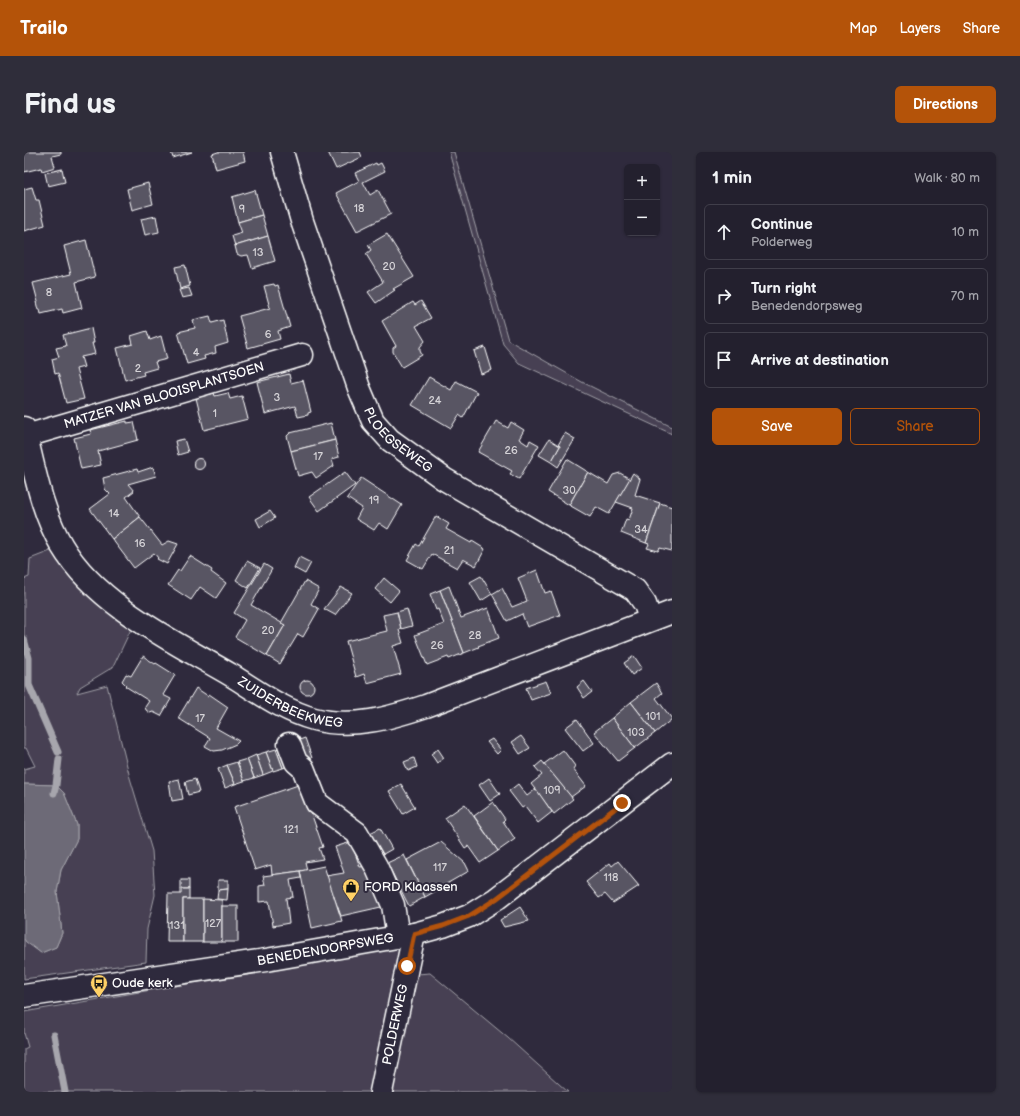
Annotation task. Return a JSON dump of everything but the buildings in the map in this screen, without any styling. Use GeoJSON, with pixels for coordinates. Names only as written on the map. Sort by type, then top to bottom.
{"type":"FeatureCollection","features":[{"type":"Feature","properties":{"kind":"street","name":"PLOEGSEWEG"},"geometry":{"type":"LineString","coordinates":[[282,152],[302,221],[359,388],[373,421],[390,440],[444,479],[635,590],[645,604],[650,619]]}},
{"type":"Feature","properties":{"kind":"street","name":"MATZER VAN BLOOISPLANTSOEN"},"geometry":{"type":"LineString","coordinates":[[25,432],[302,356]]}},
{"type":"Feature","properties":{"kind":"street","name":"ZUIDERBEEKWEG"},"geometry":{"type":"LineString","coordinates":[[25,432],[49,521],[62,546],[76,566],[98,589],[142,623],[277,703],[313,719],[340,723],[367,722],[394,717],[650,619],[672,612]]}},
{"type":"Feature","properties":{"kind":"street"},"geometry":{"type":"LineString","coordinates":[[289,744],[296,762],[303,768],[317,804],[357,833],[376,866],[406,935]]}},
{"type":"Feature","properties":{"kind":"street","name":"BENEDENDORPSWEG"},"geometry":{"type":"LineString","coordinates":[[24,996],[266,960],[406,935],[443,926],[469,916],[496,899],[672,764]]}},
{"type":"Feature","properties":{"kind":"street","name":"POLDERWEG"},"geometry":{"type":"LineString","coordinates":[[381,1092],[406,935]]}},
{"type":"Feature","properties":{"kind":"shaded area"},"geometry":{"type":"Polygon","coordinates":[[[449,152],[454,152],[508,340],[582,382],[672,427],[672,434],[519,363],[503,344],[449,152]]]}},
{"type":"Feature","properties":{"kind":"shaded area"},"geometry":{"type":"Polygon","coordinates":[[[53,550],[133,625],[113,667],[80,687],[77,693],[107,685],[130,778],[152,851],[155,895],[147,929],[146,962],[24,979],[24,939],[41,953],[56,947],[62,933],[57,892],[61,870],[77,839],[77,825],[64,793],[56,785],[24,784],[24,769],[35,766],[26,748],[24,748],[24,579],[29,577],[30,559],[53,550]]]}},
{"type":"Feature","properties":{"kind":"shaded area"},"geometry":{"type":"Polygon","coordinates":[[[24,784],[56,785],[64,793],[77,825],[77,839],[61,870],[57,892],[62,933],[56,947],[41,953],[24,939],[24,784]]]}},
{"type":"Feature","properties":{"kind":"shaded area"},"geometry":{"type":"Polygon","coordinates":[[[400,947],[372,1092],[24,1092],[24,1049],[28,1047],[24,1033],[24,1012],[400,947]]]}},
{"type":"Feature","properties":{"kind":"shaded area"},"geometry":{"type":"Polygon","coordinates":[[[430,973],[508,1038],[568,1092],[390,1092],[417,974],[430,973]]]}},
{"type":"Feature","properties":{"kind":"waterway"},"geometry":{"type":"LineString","coordinates":[[24,639],[29,658],[29,685],[58,752]]}},
{"type":"Feature","properties":{"kind":"waterway"},"geometry":{"type":"LineString","coordinates":[[54,793],[59,759]]}},
{"type":"Feature","properties":{"kind":"waterway"},"geometry":{"type":"LineString","coordinates":[[54,1035],[65,1092]]}},
{"type":"Feature","properties":{"kind":"place","name":"FORD Klaassen"},"geometry":{"type":"Point","coordinates":[351,902]}},
{"type":"Feature","properties":{"kind":"place","name":"Oude kerk"},"geometry":{"type":"Point","coordinates":[99,998]}},
{"type":"Feature","properties":{"kind":"route"},"geometry":{"type":"LineString","coordinates":[[407,966],[414,934],[443,926],[469,916],[496,899],[622,803]]}}]}
